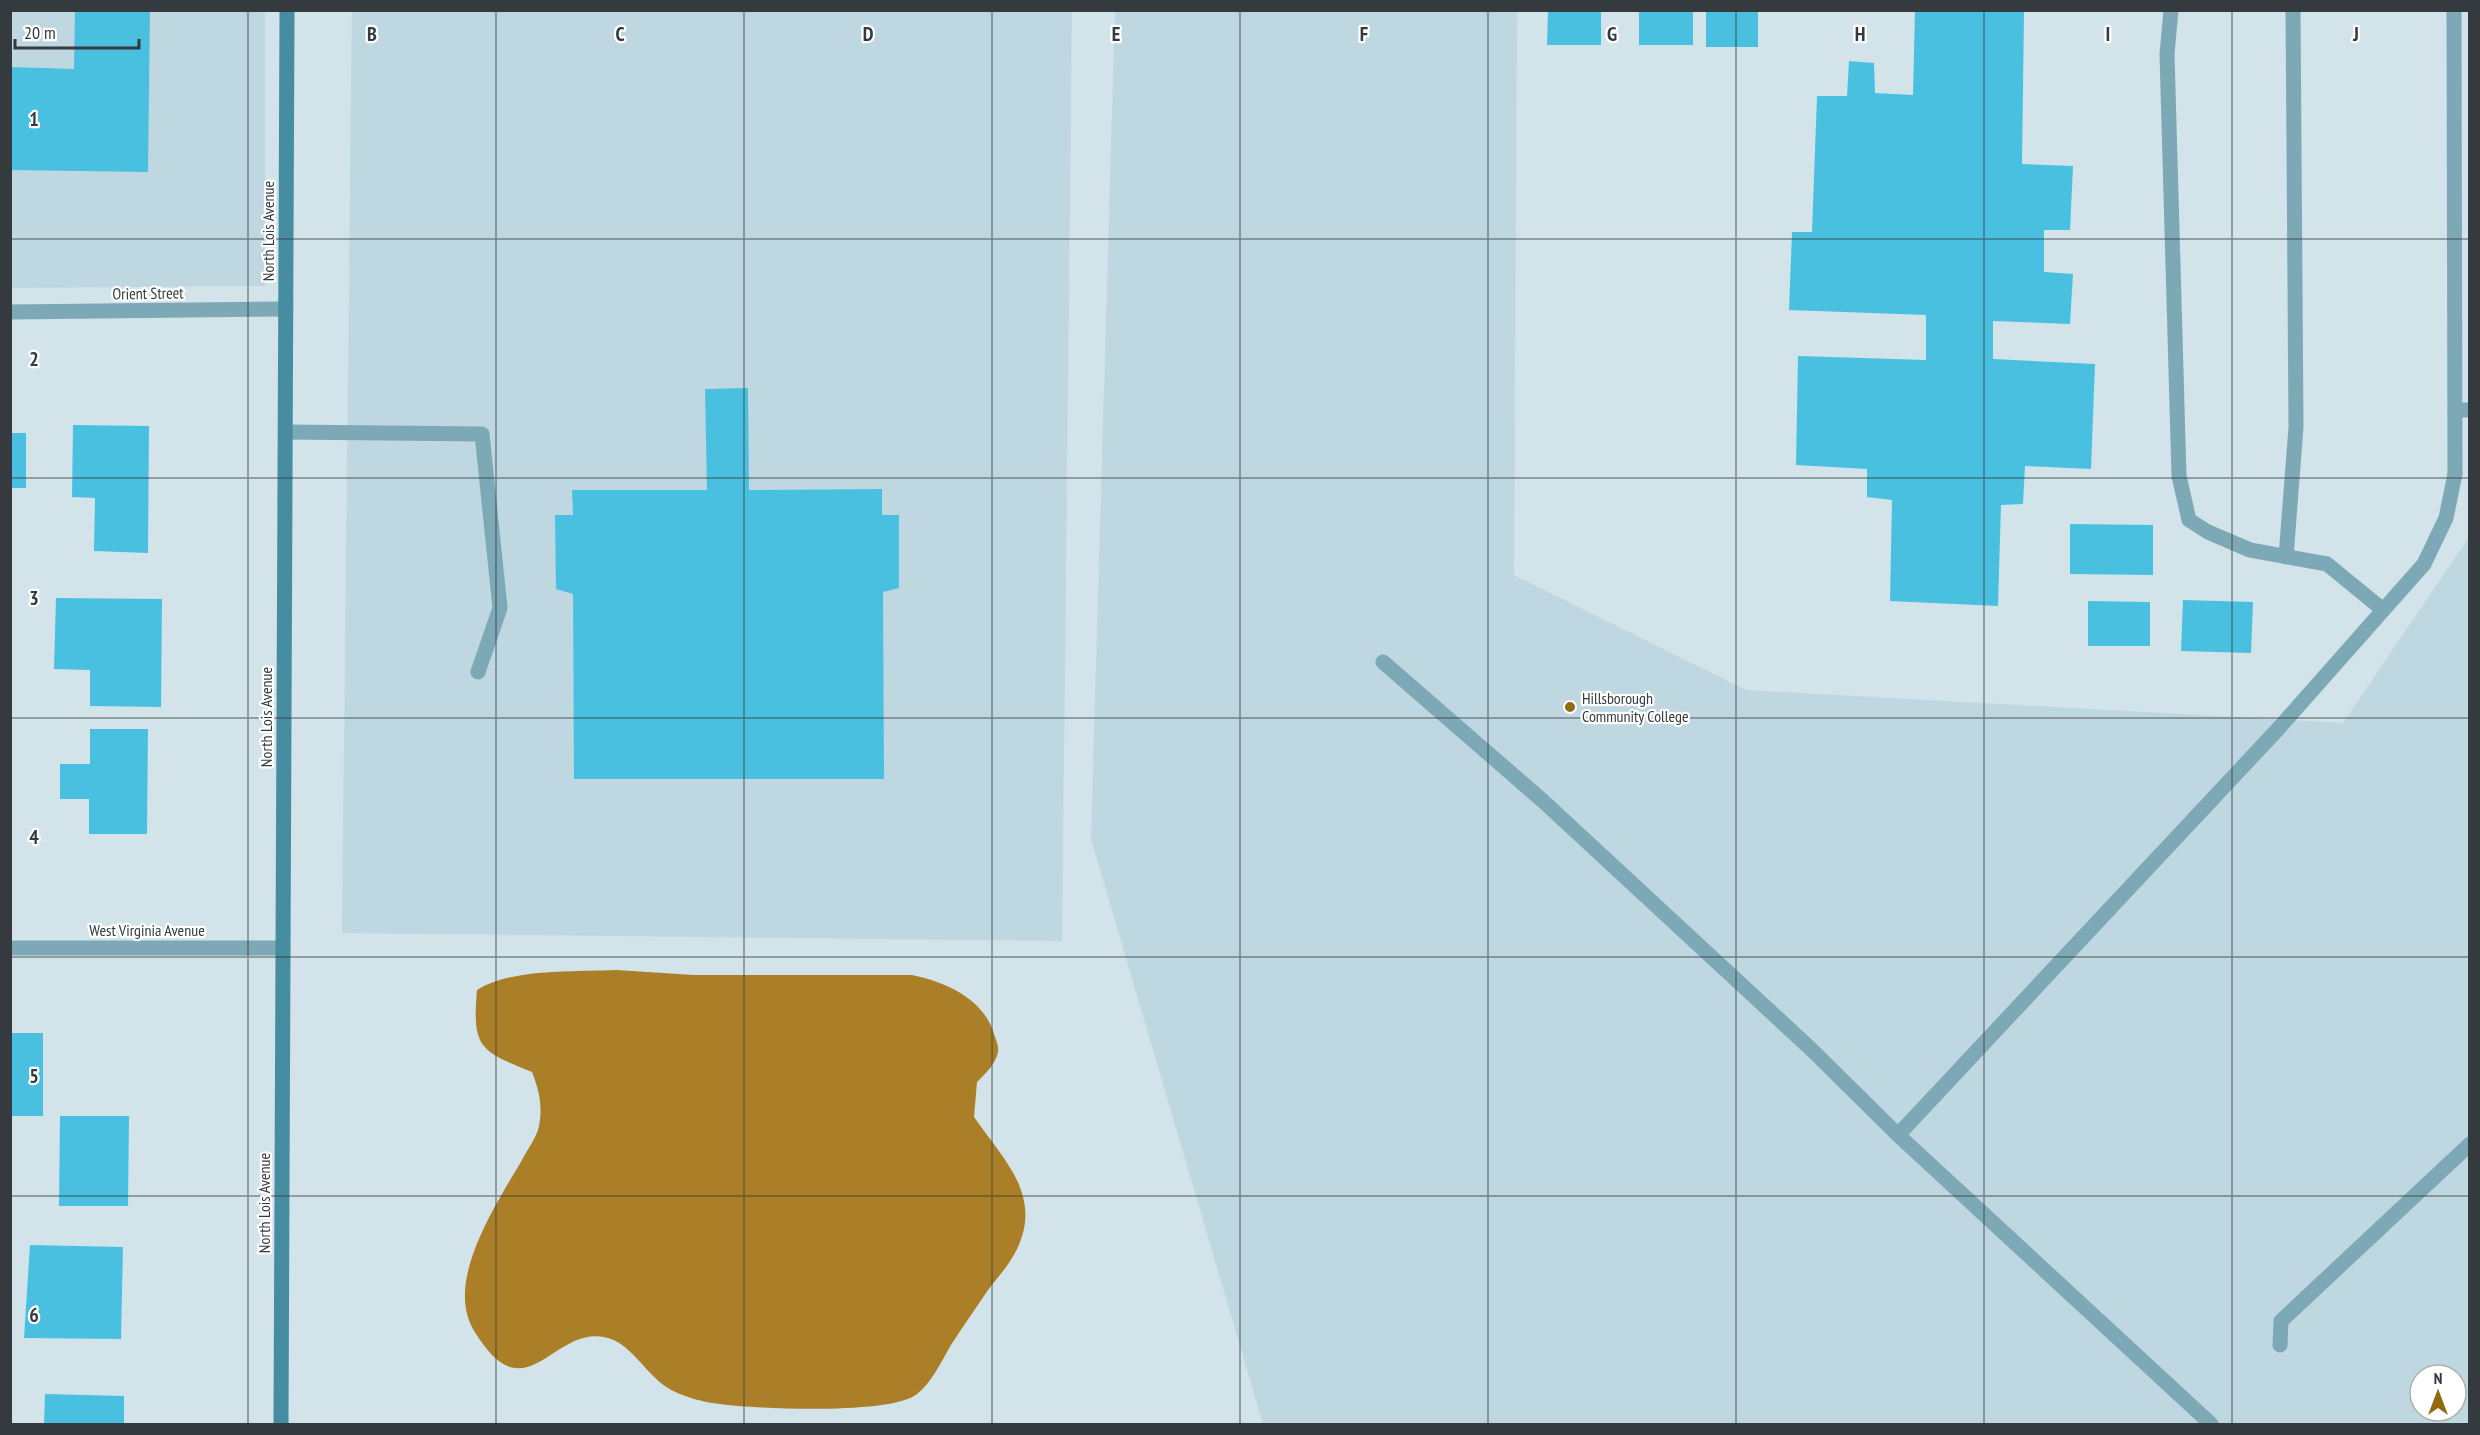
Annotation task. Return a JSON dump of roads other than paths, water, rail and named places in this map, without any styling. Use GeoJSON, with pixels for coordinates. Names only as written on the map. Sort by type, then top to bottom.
{"type":"FeatureCollection","features":[{"type":"Feature","properties":{"kind":"street","name":"North Lois Avenue"},"geometry":{"type":"LineString","coordinates":[[280,1425],[286,10]]}},
{"type":"Feature","properties":{"kind":"street"},"geometry":{"type":"LineString","coordinates":[[2171,10],[2167,54],[2179,476],[2189,520],[2208,532],[2250,550],[2327,564],[2382,609]]}},
{"type":"Feature","properties":{"kind":"street"},"geometry":{"type":"LineString","coordinates":[[2286,557],[2296,427],[2293,10]]}},
{"type":"Feature","properties":{"kind":"street"},"geometry":{"type":"LineString","coordinates":[[1898,1135],[2278,729],[2424,564],[2437,541],[2446,518],[2455,474],[2462,410],[2454,10]]}},
{"type":"Feature","properties":{"kind":"street","name":"Orient Street"},"geometry":{"type":"LineString","coordinates":[[10,312],[286,309]]}},
{"type":"Feature","properties":{"kind":"street"},"geometry":{"type":"LineString","coordinates":[[286,432],[482,434],[500,608],[478,672]]}},
{"type":"Feature","properties":{"kind":"street"},"geometry":{"type":"LineString","coordinates":[[1383,662],[1551,809],[1812,1050],[1898,1135],[2211,1425]]}},
{"type":"Feature","properties":{"kind":"street","name":"West Virginia Avenue"},"geometry":{"type":"LineString","coordinates":[[10,948],[283,948]]}},
{"type":"Feature","properties":{"kind":"street"},"geometry":{"type":"LineString","coordinates":[[2280,1345],[2281,1321],[2469,1144]]}},
{"type":"Feature","properties":{"kind":"place","name":"Hillsborough Community College"},"geometry":{"type":"Point","coordinates":[1570,707]}}]}
